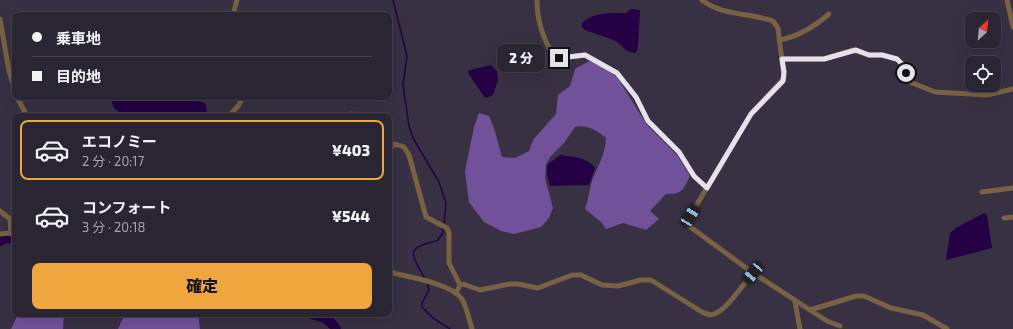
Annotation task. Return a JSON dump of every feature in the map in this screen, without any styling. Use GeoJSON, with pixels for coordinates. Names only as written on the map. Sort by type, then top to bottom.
{"type":"FeatureCollection","features":[{"type":"Feature","properties":{"kind":"street"},"geometry":{"type":"LineString","coordinates":[[234,12],[238,0]]}},
{"type":"Feature","properties":{"kind":"street"},"geometry":{"type":"LineString","coordinates":[[537,0],[537,14],[542,32],[554,56],[559,58],[585,55],[617,73],[636,97],[648,121],[679,152],[694,176],[707,188]]}},
{"type":"Feature","properties":{"kind":"street"},"geometry":{"type":"LineString","coordinates":[[702,0],[713,7],[726,11],[773,21],[778,28],[784,72],[783,81],[751,114],[690,216],[688,224],[753,273],[795,302],[827,321],[840,326]]}},
{"type":"Feature","properties":{"kind":"street"},"geometry":{"type":"LineString","coordinates":[[1007,0],[1013,27]]}},
{"type":"Feature","properties":{"kind":"street"},"geometry":{"type":"LineString","coordinates":[[779,40],[795,36],[818,24],[830,14]]}},
{"type":"Feature","properties":{"kind":"street"},"geometry":{"type":"LineString","coordinates":[[0,19],[12,80]]}},
{"type":"Feature","properties":{"kind":"street"},"geometry":{"type":"LineString","coordinates":[[782,59],[824,59],[856,50],[869,55],[882,55],[897,59],[904,67],[910,82],[934,92],[987,95],[1013,89]]}},
{"type":"Feature","properties":{"kind":"street"},"geometry":{"type":"LineString","coordinates":[[19,100],[25,113]]}},
{"type":"Feature","properties":{"kind":"street"},"geometry":{"type":"LineString","coordinates":[[232,113],[242,100]]}},
{"type":"Feature","properties":{"kind":"street"},"geometry":{"type":"LineString","coordinates":[[392,146],[395,144],[404,147],[409,155],[426,217],[444,226],[449,233],[449,263],[460,285]]}},
{"type":"Feature","properties":{"kind":"street"},"geometry":{"type":"LineString","coordinates":[[982,192],[1013,188]]}},
{"type":"Feature","properties":{"kind":"street"},"geometry":{"type":"LineString","coordinates":[[0,211],[10,219],[12,230]]}},
{"type":"Feature","properties":{"kind":"street"},"geometry":{"type":"LineString","coordinates":[[1004,218],[1013,217]]}},
{"type":"Feature","properties":{"kind":"street"},"geometry":{"type":"LineString","coordinates":[[0,234],[12,236]]}},
{"type":"Feature","properties":{"kind":"street"},"geometry":{"type":"LineString","coordinates":[[392,273],[427,282],[456,293],[464,303],[472,329]]}},
{"type":"Feature","properties":{"kind":"street"},"geometry":{"type":"LineString","coordinates":[[460,285],[465,284],[480,290],[510,284],[538,288],[572,274],[581,275],[602,285],[618,286],[641,280],[651,280],[702,312],[711,315],[717,313],[724,307],[753,273]]}},
{"type":"Feature","properties":{"kind":"street"},"geometry":{"type":"LineString","coordinates":[[456,293],[460,285]]}},
{"type":"Feature","properties":{"kind":"street"},"geometry":{"type":"LineString","coordinates":[[810,310],[856,296],[864,296],[891,308],[923,316],[947,329]]}},
{"type":"Feature","properties":{"kind":"street"},"geometry":{"type":"LineString","coordinates":[[795,302],[800,329]]}},
{"type":"Feature","properties":{"kind":"shaded area"},"geometry":{"type":"Polygon","coordinates":[[[631,9],[640,10],[638,47],[637,51],[634,53],[627,51],[616,41],[585,30],[582,27],[582,23],[591,17],[602,14],[626,13],[631,9]]]}},
{"type":"Feature","properties":{"kind":"shaded area"},"geometry":{"type":"Polygon","coordinates":[[[589,61],[598,64],[617,77],[647,125],[677,155],[690,176],[684,188],[676,193],[666,194],[650,211],[659,219],[646,230],[623,223],[606,229],[602,223],[585,209],[592,181],[603,155],[606,138],[592,129],[575,127],[564,143],[551,156],[546,164],[545,178],[553,208],[549,218],[541,227],[514,234],[501,231],[484,222],[469,202],[465,171],[474,127],[479,113],[489,116],[502,157],[515,158],[529,151],[533,140],[556,114],[558,95],[570,86],[575,69],[589,61]]]}},
{"type":"Feature","properties":{"kind":"shaded area"},"geometry":{"type":"Polygon","coordinates":[[[491,65],[497,71],[498,80],[493,95],[485,98],[468,73],[469,70],[491,65]]]}},
{"type":"Feature","properties":{"kind":"shaded area"},"geometry":{"type":"Polygon","coordinates":[[[111,100],[197,100],[206,104],[207,113],[120,113],[114,108],[111,100]]]}},
{"type":"Feature","properties":{"kind":"shaded area"},"geometry":{"type":"Polygon","coordinates":[[[560,155],[579,158],[592,164],[595,168],[589,185],[550,186],[547,174],[547,165],[560,155]]]}},
{"type":"Feature","properties":{"kind":"shaded area"},"geometry":{"type":"Polygon","coordinates":[[[984,213],[987,215],[992,248],[946,260],[950,233],[956,228],[984,213]]]}},
{"type":"Feature","properties":{"kind":"shaded area"},"geometry":{"type":"Polygon","coordinates":[[[17,317],[64,317],[63,329],[11,329],[17,317]]]}},
{"type":"Feature","properties":{"kind":"shaded area"},"geometry":{"type":"Polygon","coordinates":[[[124,317],[198,317],[200,329],[118,329],[124,317]]]}},
{"type":"Feature","properties":{"kind":"waterway"},"geometry":{"type":"LineString","coordinates":[[393,0],[407,56],[403,85],[409,126],[413,138],[439,182],[446,203],[444,224]]}},
{"type":"Feature","properties":{"kind":"waterway"},"geometry":{"type":"LineString","coordinates":[[425,279],[413,253],[419,246],[437,241],[443,233],[443,228]]}},
{"type":"Feature","properties":{"kind":"waterway"},"geometry":{"type":"LineString","coordinates":[[0,241],[6,238],[12,239]]}},
{"type":"Feature","properties":{"kind":"waterway"},"geometry":{"type":"LineString","coordinates":[[427,282],[429,290],[422,303],[422,307],[433,318],[450,329]]}},
{"type":"Feature","properties":{"kind":"waterway"},"geometry":{"type":"LineString","coordinates":[[322,317],[328,320],[336,329]]}},
{"type":"Feature","properties":{"kind":"route"},"geometry":{"type":"LineString","coordinates":[[559,58],[585,55],[617,73],[636,97],[648,121],[679,152],[685,164],[694,176],[707,188],[751,114],[783,81],[784,72],[782,59],[824,59],[856,50],[869,55],[882,55],[897,59],[904,67],[906,73]]}}]}
